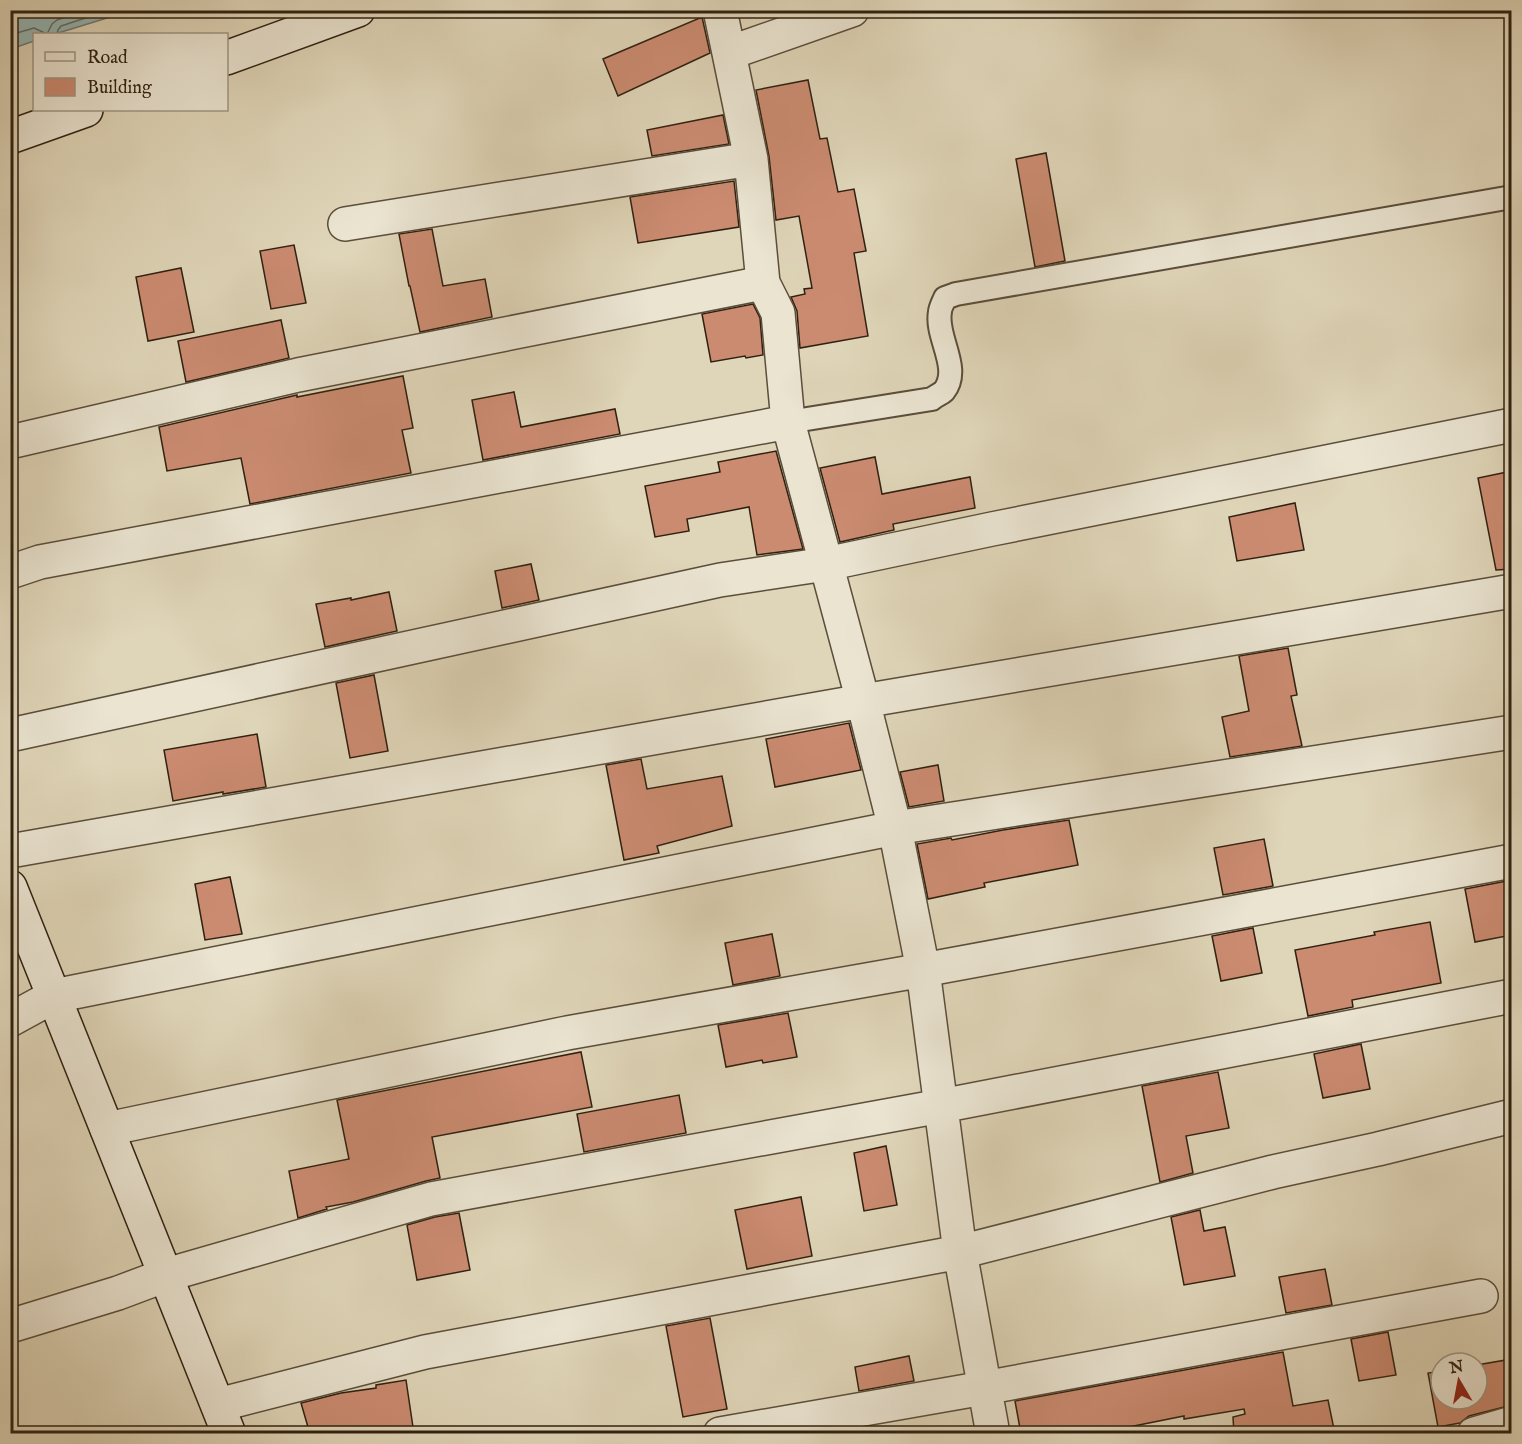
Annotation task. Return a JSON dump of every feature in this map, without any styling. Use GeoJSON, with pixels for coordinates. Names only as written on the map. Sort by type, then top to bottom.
{"type":"FeatureCollection","features":[{"type":"Feature","properties":{"kind":"street"},"geometry":{"type":"LineString","coordinates":[[228,57],[358,10]]}},
{"type":"Feature","properties":{"kind":"street"},"geometry":{"type":"LineString","coordinates":[[720,10],[751,159],[763,283],[778,313],[788,422],[894,828],[923,970],[960,1252],[993,1434]]}},
{"type":"Feature","properties":{"kind":"street"},"geometry":{"type":"LineString","coordinates":[[729,53],[852,10]]}},
{"type":"Feature","properties":{"kind":"street"},"geometry":{"type":"LineString","coordinates":[[10,137],[83,111]]}},
{"type":"Feature","properties":{"kind":"street"},"geometry":{"type":"LineString","coordinates":[[345,224],[751,159]]}},
{"type":"Feature","properties":{"kind":"street"},"geometry":{"type":"LineString","coordinates":[[10,442],[298,375],[763,283]]}},
{"type":"Feature","properties":{"kind":"street"},"geometry":{"type":"LineString","coordinates":[[10,572],[40,562],[788,422]]}},
{"type":"Feature","properties":{"kind":"street"},"geometry":{"type":"LineString","coordinates":[[10,735],[708,583],[826,564],[1512,424]]}},
{"type":"Feature","properties":{"kind":"street"},"geometry":{"type":"LineString","coordinates":[[10,851],[862,701],[1512,591]]}},
{"type":"Feature","properties":{"kind":"street"},"geometry":{"type":"LineString","coordinates":[[10,1020],[54,996],[894,828],[1512,732]]}},
{"type":"Feature","properties":{"kind":"street"},"geometry":{"type":"LineString","coordinates":[[107,1129],[567,1033],[1512,861]]}},
{"type":"Feature","properties":{"kind":"street"},"geometry":{"type":"LineString","coordinates":[[10,887],[223,1419],[425,1352],[960,1252],[1273,1172],[1389,1147],[1512,1116]]}},
{"type":"Feature","properties":{"kind":"street"},"geometry":{"type":"LineString","coordinates":[[19,1324],[118,1293],[166,1275],[430,1199],[940,1106],[1512,996]]}},
{"type":"Feature","properties":{"kind":"street"},"geometry":{"type":"LineString","coordinates":[[720,1434],[984,1388],[1481,1296]]}},
{"type":"Feature","properties":{"kind":"street"},"geometry":{"type":"LineString","coordinates":[[1474,1434],[1512,1424]]}},
{"type":"Feature","properties":{"kind":"lane"},"geometry":{"type":"LineString","coordinates":[[788,422],[932,399],[943,392],[950,379],[940,312],[945,298],[956,294],[1512,197]]}},
{"type":"Feature","properties":{"kind":"water"},"geometry":{"type":"Polygon","coordinates":[[[11,10],[130,10],[58,33],[33,33],[33,41],[11,49],[11,10]]]}},
{"type":"Feature","properties":{"kind":"building"},"geometry":{"type":"Polygon","coordinates":[[[702,17],[710,53],[618,96],[603,59],[702,17]]]}},
{"type":"Feature","properties":{"kind":"building"},"geometry":{"type":"Polygon","coordinates":[[[808,80],[820,139],[827,138],[838,192],[854,189],[866,251],[854,253],[868,336],[800,348],[797,311],[791,297],[805,294],[804,289],[812,288],[799,216],[776,220],[769,156],[756,90],[808,80]]]}},
{"type":"Feature","properties":{"kind":"building"},"geometry":{"type":"Polygon","coordinates":[[[723,115],[729,144],[652,156],[647,130],[723,115]]]}},
{"type":"Feature","properties":{"kind":"building"},"geometry":{"type":"Polygon","coordinates":[[[1046,153],[1065,261],[1035,267],[1016,159],[1046,153]]]}},
{"type":"Feature","properties":{"kind":"building"},"geometry":{"type":"Polygon","coordinates":[[[734,181],[739,227],[638,243],[630,197],[734,181]]]}},
{"type":"Feature","properties":{"kind":"building"},"geometry":{"type":"Polygon","coordinates":[[[432,229],[443,286],[485,279],[492,317],[420,332],[399,234],[432,229]]]}},
{"type":"Feature","properties":{"kind":"building"},"geometry":{"type":"Polygon","coordinates":[[[294,245],[306,303],[271,309],[260,251],[294,245]]]}},
{"type":"Feature","properties":{"kind":"building"},"geometry":{"type":"Polygon","coordinates":[[[181,268],[194,332],[148,341],[136,277],[181,268]]]}},
{"type":"Feature","properties":{"kind":"building"},"geometry":{"type":"Polygon","coordinates":[[[753,304],[760,318],[763,355],[711,362],[702,314],[753,304]]]}},
{"type":"Feature","properties":{"kind":"building"},"geometry":{"type":"Polygon","coordinates":[[[281,320],[289,358],[186,382],[178,341],[281,320]]]}},
{"type":"Feature","properties":{"kind":"building"},"geometry":{"type":"Polygon","coordinates":[[[403,376],[413,428],[402,430],[411,473],[250,504],[241,458],[167,471],[159,427],[297,395],[297,397],[403,376]]]}},
{"type":"Feature","properties":{"kind":"building"},"geometry":{"type":"Polygon","coordinates":[[[514,392],[521,427],[615,409],[620,434],[483,460],[472,400],[514,392]]]}},
{"type":"Feature","properties":{"kind":"building"},"geometry":{"type":"Polygon","coordinates":[[[776,451],[803,549],[757,555],[749,507],[687,519],[689,531],[655,537],[645,486],[720,472],[718,462],[776,451]]]}},
{"type":"Feature","properties":{"kind":"building"},"geometry":{"type":"Polygon","coordinates":[[[875,457],[882,494],[970,477],[975,508],[893,524],[894,530],[840,542],[820,468],[875,457]]]}},
{"type":"Feature","properties":{"kind":"building"},"geometry":{"type":"Polygon","coordinates":[[[1512,471],[1512,569],[1496,570],[1478,478],[1512,471]]]}},
{"type":"Feature","properties":{"kind":"building"},"geometry":{"type":"Polygon","coordinates":[[[1295,503],[1304,550],[1237,561],[1229,517],[1295,503]]]}},
{"type":"Feature","properties":{"kind":"building"},"geometry":{"type":"Polygon","coordinates":[[[531,564],[539,600],[502,608],[495,571],[531,564]]]}},
{"type":"Feature","properties":{"kind":"building"},"geometry":{"type":"Polygon","coordinates":[[[389,592],[397,631],[325,647],[316,604],[389,592]]]}},
{"type":"Feature","properties":{"kind":"building"},"geometry":{"type":"Polygon","coordinates":[[[1288,648],[1297,695],[1291,696],[1302,746],[1230,757],[1222,717],[1249,711],[1239,656],[1288,648]]]}},
{"type":"Feature","properties":{"kind":"building"},"geometry":{"type":"Polygon","coordinates":[[[374,675],[388,751],[350,758],[336,683],[374,675]]]}},
{"type":"Feature","properties":{"kind":"building"},"geometry":{"type":"Polygon","coordinates":[[[849,723],[861,770],[775,787],[766,739],[849,723]]]}},
{"type":"Feature","properties":{"kind":"building"},"geometry":{"type":"Polygon","coordinates":[[[257,734],[266,787],[173,801],[164,750],[257,734]]]}},
{"type":"Feature","properties":{"kind":"building"},"geometry":{"type":"Polygon","coordinates":[[[641,759],[647,789],[722,776],[732,826],[657,846],[659,853],[624,860],[606,765],[641,759]]]}},
{"type":"Feature","properties":{"kind":"building"},"geometry":{"type":"Polygon","coordinates":[[[938,765],[944,801],[909,807],[900,772],[938,765]]]}},
{"type":"Feature","properties":{"kind":"building"},"geometry":{"type":"Polygon","coordinates":[[[1069,820],[1078,865],[984,883],[985,887],[928,899],[917,844],[1069,820]]]}},
{"type":"Feature","properties":{"kind":"building"},"geometry":{"type":"Polygon","coordinates":[[[1264,839],[1273,886],[1223,895],[1214,848],[1264,839]]]}},
{"type":"Feature","properties":{"kind":"building"},"geometry":{"type":"Polygon","coordinates":[[[230,877],[242,934],[205,940],[195,884],[230,877]]]}},
{"type":"Feature","properties":{"kind":"building"},"geometry":{"type":"Polygon","coordinates":[[[1512,880],[1512,935],[1475,942],[1465,889],[1512,880]]]}},
{"type":"Feature","properties":{"kind":"building"},"geometry":{"type":"Polygon","coordinates":[[[1430,922],[1441,983],[1352,1000],[1353,1007],[1308,1016],[1295,950],[1430,922]]]}},
{"type":"Feature","properties":{"kind":"building"},"geometry":{"type":"Polygon","coordinates":[[[1253,928],[1262,973],[1221,981],[1212,936],[1253,928]]]}},
{"type":"Feature","properties":{"kind":"building"},"geometry":{"type":"Polygon","coordinates":[[[772,934],[780,976],[733,985],[725,943],[772,934]]]}},
{"type":"Feature","properties":{"kind":"building"},"geometry":{"type":"Polygon","coordinates":[[[788,1013],[797,1057],[763,1063],[762,1060],[726,1067],[718,1025],[788,1013]]]}},
{"type":"Feature","properties":{"kind":"building"},"geometry":{"type":"Polygon","coordinates":[[[1361,1044],[1370,1089],[1323,1098],[1314,1054],[1361,1044]]]}},
{"type":"Feature","properties":{"kind":"building"},"geometry":{"type":"Polygon","coordinates":[[[581,1052],[592,1107],[432,1137],[440,1178],[353,1202],[326,1207],[327,1209],[298,1218],[289,1171],[349,1159],[337,1100],[581,1052]]]}},
{"type":"Feature","properties":{"kind":"building"},"geometry":{"type":"Polygon","coordinates":[[[1218,1072],[1229,1128],[1186,1136],[1193,1173],[1160,1182],[1142,1086],[1218,1072]]]}},
{"type":"Feature","properties":{"kind":"building"},"geometry":{"type":"Polygon","coordinates":[[[679,1095],[686,1133],[584,1152],[577,1114],[679,1095]]]}},
{"type":"Feature","properties":{"kind":"building"},"geometry":{"type":"Polygon","coordinates":[[[886,1146],[897,1205],[864,1211],[854,1153],[886,1146]]]}},
{"type":"Feature","properties":{"kind":"building"},"geometry":{"type":"Polygon","coordinates":[[[801,1197],[812,1256],[747,1269],[735,1210],[801,1197]]]}},
{"type":"Feature","properties":{"kind":"building"},"geometry":{"type":"Polygon","coordinates":[[[1200,1210],[1204,1231],[1225,1227],[1235,1276],[1184,1285],[1171,1217],[1200,1210]]]}},
{"type":"Feature","properties":{"kind":"building"},"geometry":{"type":"Polygon","coordinates":[[[459,1213],[470,1270],[417,1280],[407,1225],[459,1213]]]}},
{"type":"Feature","properties":{"kind":"building"},"geometry":{"type":"Polygon","coordinates":[[[1325,1269],[1332,1305],[1286,1313],[1279,1277],[1325,1269]]]}},
{"type":"Feature","properties":{"kind":"building"},"geometry":{"type":"Polygon","coordinates":[[[710,1318],[727,1409],[683,1417],[666,1326],[710,1318]]]}},
{"type":"Feature","properties":{"kind":"building"},"geometry":{"type":"Polygon","coordinates":[[[1388,1332],[1396,1375],[1359,1381],[1351,1339],[1388,1332]]]}},
{"type":"Feature","properties":{"kind":"building"},"geometry":{"type":"Polygon","coordinates":[[[1283,1352],[1293,1406],[1328,1400],[1335,1434],[1234,1434],[1233,1417],[1245,1414],[1244,1409],[1184,1419],[1184,1416],[1094,1434],[1021,1434],[1015,1401],[1283,1352]]]}},
{"type":"Feature","properties":{"kind":"building"},"geometry":{"type":"Polygon","coordinates":[[[909,1356],[914,1381],[859,1391],[855,1367],[909,1356]]]}},
{"type":"Feature","properties":{"kind":"building"},"geometry":{"type":"Polygon","coordinates":[[[1512,1359],[1512,1405],[1489,1411],[1489,1363],[1512,1359]]]}},
{"type":"Feature","properties":{"kind":"building"},"geometry":{"type":"Polygon","coordinates":[[[406,1380],[414,1434],[310,1434],[301,1403],[406,1380]]]}},
{"type":"Feature","properties":{"kind":"building"},"geometry":{"type":"Polygon","coordinates":[[[1435,1411],[1489,1411],[1469,1416],[1460,1423],[1438,1427],[1435,1411]]]}}]}
